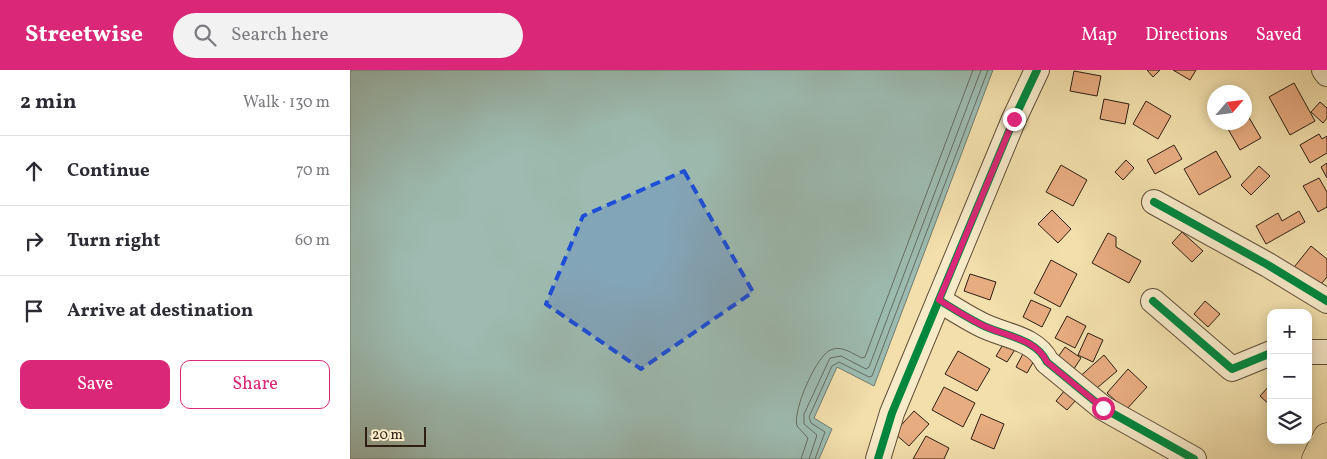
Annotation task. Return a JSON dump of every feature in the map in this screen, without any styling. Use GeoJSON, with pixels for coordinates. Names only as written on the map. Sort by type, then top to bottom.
{"type":"FeatureCollection","features":[{"type":"Feature","properties":{"kind":"main road"},"geometry":{"type":"LineString","coordinates":[[1316,459],[1327,437]]}},
{"type":"Feature","properties":{"kind":"street"},"geometry":{"type":"LineString","coordinates":[[878,459],[892,413],[1014,119],[1037,70]]}},
{"type":"Feature","properties":{"kind":"street"},"geometry":{"type":"LineString","coordinates":[[1324,70],[1327,74]]}},
{"type":"Feature","properties":{"kind":"street"},"geometry":{"type":"LineString","coordinates":[[1154,202],[1268,265],[1327,301]]}},
{"type":"Feature","properties":{"kind":"street"},"geometry":{"type":"LineString","coordinates":[[939,300],[981,325],[1042,351],[1047,362],[1103,408],[1194,459]]}},
{"type":"Feature","properties":{"kind":"street"},"geometry":{"type":"LineString","coordinates":[[1152,300],[1232,369],[1269,354]]}},
{"type":"Feature","properties":{"kind":"street"},"geometry":{"type":"LineString","coordinates":[[1312,352],[1327,352]]}},
{"type":"Feature","properties":{"kind":"highlighted area"},"geometry":{"type":"Polygon","coordinates":[[[684,171],[753,292],[641,369],[546,304],[583,216],[684,171]]]}},
{"type":"Feature","properties":{"kind":"water"},"geometry":{"type":"Polygon","coordinates":[[[350,70],[993,70],[874,386],[837,367],[814,418],[832,429],[819,459],[350,459],[350,70]]]}},
{"type":"Feature","properties":{"kind":"building"},"geometry":{"type":"Polygon","coordinates":[[[1147,70],[1160,70],[1153,77],[1147,70]]]}},
{"type":"Feature","properties":{"kind":"building"},"geometry":{"type":"Polygon","coordinates":[[[1173,70],[1196,70],[1190,80],[1173,70]]]}},
{"type":"Feature","properties":{"kind":"building"},"geometry":{"type":"Polygon","coordinates":[[[1074,71],[1101,76],[1097,96],[1070,91],[1074,71]]]}},
{"type":"Feature","properties":{"kind":"building"},"geometry":{"type":"Polygon","coordinates":[[[1294,83],[1315,121],[1290,135],[1269,97],[1294,83]]]}},
{"type":"Feature","properties":{"kind":"building"},"geometry":{"type":"Polygon","coordinates":[[[1104,99],[1129,104],[1125,124],[1100,119],[1104,99]]]}},
{"type":"Feature","properties":{"kind":"building"},"geometry":{"type":"Polygon","coordinates":[[[1146,101],[1171,116],[1158,139],[1133,124],[1146,101]]]}},
{"type":"Feature","properties":{"kind":"building"},"geometry":{"type":"Polygon","coordinates":[[[1320,102],[1327,108],[1327,118],[1323,123],[1311,112],[1320,102]]]}},
{"type":"Feature","properties":{"kind":"building"},"geometry":{"type":"Polygon","coordinates":[[[1252,123],[1261,138],[1240,150],[1229,130],[1252,130],[1252,123]]]}},
{"type":"Feature","properties":{"kind":"building"},"geometry":{"type":"Polygon","coordinates":[[[1319,134],[1322,139],[1327,136],[1327,153],[1310,163],[1300,145],[1319,134]]]}},
{"type":"Feature","properties":{"kind":"building"},"geometry":{"type":"Polygon","coordinates":[[[1174,145],[1182,159],[1155,174],[1147,160],[1174,145]]]}},
{"type":"Feature","properties":{"kind":"building"},"geometry":{"type":"Polygon","coordinates":[[[1216,151],[1231,177],[1199,195],[1184,169],[1216,151]]]}},
{"type":"Feature","properties":{"kind":"building"},"geometry":{"type":"Polygon","coordinates":[[[1126,160],[1134,168],[1123,180],[1115,172],[1126,160]]]}},
{"type":"Feature","properties":{"kind":"building"},"geometry":{"type":"Polygon","coordinates":[[[1327,163],[1327,178],[1321,167],[1327,163]]]}},
{"type":"Feature","properties":{"kind":"building"},"geometry":{"type":"Polygon","coordinates":[[[1061,165],[1087,180],[1073,206],[1046,192],[1061,165]]]}},
{"type":"Feature","properties":{"kind":"building"},"geometry":{"type":"Polygon","coordinates":[[[1259,166],[1270,176],[1251,195],[1241,185],[1259,166]]]}},
{"type":"Feature","properties":{"kind":"building"},"geometry":{"type":"Polygon","coordinates":[[[1319,178],[1327,192],[1327,207],[1318,212],[1303,186],[1319,178]]]}},
{"type":"Feature","properties":{"kind":"building"},"geometry":{"type":"Polygon","coordinates":[[[1052,210],[1071,229],[1058,243],[1038,224],[1052,210]]]}},
{"type":"Feature","properties":{"kind":"building"},"geometry":{"type":"Polygon","coordinates":[[[1299,211],[1305,222],[1266,244],[1256,226],[1278,213],[1282,221],[1299,211]]]}},
{"type":"Feature","properties":{"kind":"building"},"geometry":{"type":"Polygon","coordinates":[[[1182,232],[1203,251],[1192,262],[1172,243],[1182,232]]]}},
{"type":"Feature","properties":{"kind":"building"},"geometry":{"type":"Polygon","coordinates":[[[1108,233],[1116,237],[1116,247],[1141,261],[1129,283],[1092,263],[1108,233]]]}},
{"type":"Feature","properties":{"kind":"building"},"geometry":{"type":"Polygon","coordinates":[[[1311,246],[1327,259],[1327,277],[1316,290],[1291,271],[1311,246]]]}},
{"type":"Feature","properties":{"kind":"building"},"geometry":{"type":"Polygon","coordinates":[[[1051,260],[1077,274],[1060,307],[1034,293],[1051,260]]]}},
{"type":"Feature","properties":{"kind":"building"},"geometry":{"type":"Polygon","coordinates":[[[970,274],[996,282],[990,300],[964,291],[970,274]]]}},
{"type":"Feature","properties":{"kind":"building"},"geometry":{"type":"Polygon","coordinates":[[[1031,300],[1051,309],[1042,327],[1023,317],[1031,300]]]}},
{"type":"Feature","properties":{"kind":"building"},"geometry":{"type":"Polygon","coordinates":[[[1205,301],[1220,314],[1208,327],[1194,314],[1205,301]]]}},
{"type":"Feature","properties":{"kind":"building"},"geometry":{"type":"Polygon","coordinates":[[[1067,316],[1086,326],[1075,348],[1055,338],[1067,316]]]}},
{"type":"Feature","properties":{"kind":"building"},"geometry":{"type":"Polygon","coordinates":[[[1088,333],[1103,340],[1093,362],[1078,355],[1088,333]]]}},
{"type":"Feature","properties":{"kind":"building"},"geometry":{"type":"Polygon","coordinates":[[[1007,338],[1018,345],[1007,362],[996,356],[1007,338]]]}},
{"type":"Feature","properties":{"kind":"building"},"geometry":{"type":"Polygon","coordinates":[[[1027,346],[1039,352],[1027,373],[1016,367],[1027,346]]]}},
{"type":"Feature","properties":{"kind":"building"},"geometry":{"type":"Polygon","coordinates":[[[1065,347],[1081,358],[1070,375],[1053,364],[1065,347]]]}},
{"type":"Feature","properties":{"kind":"building"},"geometry":{"type":"Polygon","coordinates":[[[958,351],[990,369],[977,391],[945,374],[958,351]]]}},
{"type":"Feature","properties":{"kind":"building"},"geometry":{"type":"Polygon","coordinates":[[[1104,355],[1117,371],[1090,394],[1077,379],[1104,355]]]}},
{"type":"Feature","properties":{"kind":"building"},"geometry":{"type":"Polygon","coordinates":[[[1128,369],[1147,387],[1126,410],[1107,393],[1128,369]]]}},
{"type":"Feature","properties":{"kind":"building"},"geometry":{"type":"Polygon","coordinates":[[[944,387],[975,403],[963,427],[932,410],[944,387]]]}},
{"type":"Feature","properties":{"kind":"building"},"geometry":{"type":"Polygon","coordinates":[[[1267,388],[1267,402],[1260,396],[1267,388]]]}},
{"type":"Feature","properties":{"kind":"building"},"geometry":{"type":"Polygon","coordinates":[[[1065,390],[1076,400],[1067,410],[1056,401],[1065,390]]]}},
{"type":"Feature","properties":{"kind":"building"},"geometry":{"type":"Polygon","coordinates":[[[914,411],[929,424],[909,446],[894,433],[914,411]]]}},
{"type":"Feature","properties":{"kind":"building"},"geometry":{"type":"Polygon","coordinates":[[[981,414],[1004,424],[994,449],[971,439],[981,414]]]}},
{"type":"Feature","properties":{"kind":"building"},"geometry":{"type":"Polygon","coordinates":[[[926,436],[949,448],[944,459],[913,459],[926,436]]]}},
{"type":"Feature","properties":{"kind":"cycle path"},"geometry":{"type":"LineString","coordinates":[[878,459],[892,413],[1014,119],[1037,70]]}},
{"type":"Feature","properties":{"kind":"cycle path"},"geometry":{"type":"LineString","coordinates":[[1154,202],[1268,265],[1327,301]]}},
{"type":"Feature","properties":{"kind":"cycle path"},"geometry":{"type":"LineString","coordinates":[[939,300],[980,324],[1035,347],[1047,362],[1103,408],[1194,459]]}},
{"type":"Feature","properties":{"kind":"cycle path"},"geometry":{"type":"LineString","coordinates":[[1153,301],[1232,369],[1269,354]]}},
{"type":"Feature","properties":{"kind":"route"},"geometry":{"type":"LineString","coordinates":[[1014,119],[939,300],[981,325],[1042,351],[1047,362],[1103,408]]}}]}
